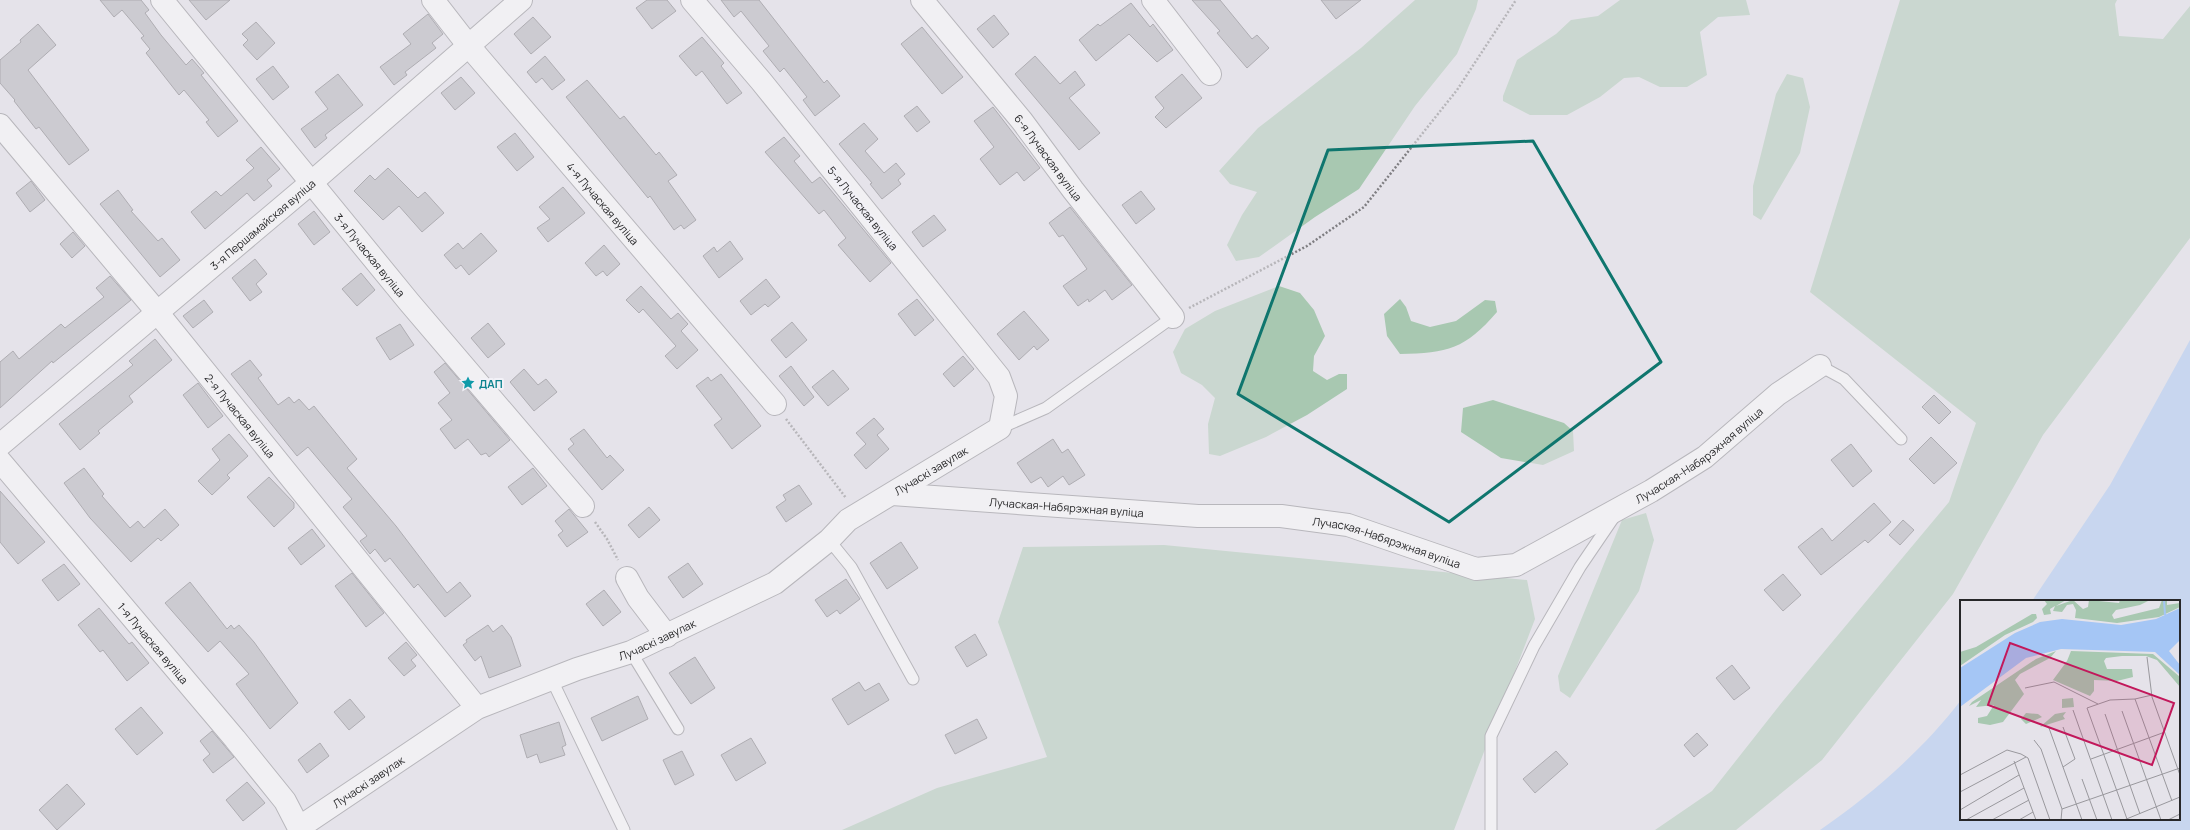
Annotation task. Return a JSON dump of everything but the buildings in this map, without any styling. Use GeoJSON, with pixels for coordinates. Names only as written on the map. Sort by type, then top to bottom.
{"type":"FeatureCollection","features":[{"type":"Feature","properties":{"kind":"street","name":"3-я Лучаская вуліца"},"geometry":{"type":"LineString","coordinates":[[162,0],[433,331],[583,506]]}},
{"type":"Feature","properties":{"kind":"street","name":"4-я Лучаская вуліца"},"geometry":{"type":"LineString","coordinates":[[433,0],[468,45],[775,404]]}},
{"type":"Feature","properties":{"kind":"street","name":"3-я Першамайская вуліца"},"geometry":{"type":"LineString","coordinates":[[0,445],[312,182],[468,45],[522,0]]}},
{"type":"Feature","properties":{"kind":"street","name":"5-я Лучаская вуліца"},"geometry":{"type":"LineString","coordinates":[[692,0],[761,81],[999,377],[1006,396],[1000,428]]}},
{"type":"Feature","properties":{"kind":"street","name":"6-я Лучаская вуліца"},"geometry":{"type":"LineString","coordinates":[[922,0],[1022,121],[1073,190],[1173,317]]}},
{"type":"Feature","properties":{"kind":"street"},"geometry":{"type":"LineString","coordinates":[[1153,0],[1210,74]]}},
{"type":"Feature","properties":{"kind":"street","name":"2-я Лучаская вуліца"},"geometry":{"type":"LineString","coordinates":[[0,125],[157,312],[477,708]]}},
{"type":"Feature","properties":{"kind":"street","name":"Лучаская-Набярэжная вуліца"},"geometry":{"type":"LineString","coordinates":[[892,494],[1198,516],[1281,516],[1348,526],[1476,569],[1516,566],[1620,508],[1706,457],[1778,394],[1820,366]]}},
{"type":"Feature","properties":{"kind":"street","name":"Лучаскі завулак"},"geometry":{"type":"LineString","coordinates":[[300,829],[477,708],[577,669],[631,652],[776,583],[829,540],[848,520],[1000,428]]}},
{"type":"Feature","properties":{"kind":"street","name":"1-я Лучаская вуліца"},"geometry":{"type":"LineString","coordinates":[[0,461],[235,739],[286,802],[300,829]]}},
{"type":"Feature","properties":{"kind":"street"},"geometry":{"type":"LineString","coordinates":[[627,578],[638,598],[667,636]]}},
{"type":"Feature","properties":{"kind":"lane"},"geometry":{"type":"LineString","coordinates":[[1000,428],[1046,408],[1173,317]]}},
{"type":"Feature","properties":{"kind":"lane"},"geometry":{"type":"LineString","coordinates":[[1820,366],[1844,379],[1901,440]]}},
{"type":"Feature","properties":{"kind":"lane"},"geometry":{"type":"LineString","coordinates":[[1491,830],[1491,736],[1534,646],[1580,567],[1620,508]]}},
{"type":"Feature","properties":{"kind":"lane"},"geometry":{"type":"LineString","coordinates":[[829,540],[851,567],[913,679]]}},
{"type":"Feature","properties":{"kind":"lane"},"geometry":{"type":"LineString","coordinates":[[631,652],[678,729]]}},
{"type":"Feature","properties":{"kind":"lane"},"geometry":{"type":"LineString","coordinates":[[552,680],[624,830]]}},
{"type":"Feature","properties":{"kind":"path"},"geometry":{"type":"LineString","coordinates":[[1173,317],[1307,246],[1364,207],[1457,90],[1516,0]]}},
{"type":"Feature","properties":{"kind":"path"},"geometry":{"type":"LineString","coordinates":[[775,404],[859,514]]}},
{"type":"Feature","properties":{"kind":"path"},"geometry":{"type":"LineString","coordinates":[[600,529],[627,578]]}},
{"type":"Feature","properties":{"kind":"highlighted area"},"geometry":{"type":"Polygon","coordinates":[[[1533,141],[1661,362],[1449,522],[1238,394],[1328,150],[1533,141]]]}},
{"type":"Feature","properties":{"kind":"green space"},"geometry":{"type":"Polygon","coordinates":[[[1415,0],[1478,0],[1476,9],[1457,54],[1415,106],[1359,189],[1315,217],[1259,257],[1236,261],[1227,245],[1242,215],[1257,192],[1230,184],[1219,171],[1258,128],[1361,48],[1415,0]]]}},
{"type":"Feature","properties":{"kind":"green space"},"geometry":{"type":"Polygon","coordinates":[[[1620,0],[1746,0],[1750,15],[1718,17],[1700,32],[1707,75],[1687,87],[1660,87],[1639,77],[1624,78],[1600,97],[1567,115],[1530,115],[1503,101],[1503,96],[1517,60],[1556,34],[1571,20],[1598,16],[1620,0]]]}},
{"type":"Feature","properties":{"kind":"green space"},"geometry":{"type":"Polygon","coordinates":[[[1900,0],[2117,0],[2115,4],[2119,36],[2163,39],[2190,6],[2190,238],[2043,435],[1953,594],[1822,760],[1736,830],[1655,830],[1712,791],[1783,701],[1949,502],[1976,423],[1810,292],[1900,0]]]}},
{"type":"Feature","properties":{"kind":"green space"},"geometry":{"type":"Polygon","coordinates":[[[1787,74],[1803,78],[1810,107],[1800,153],[1761,220],[1753,215],[1753,186],[1776,94],[1787,74]]]}},
{"type":"Feature","properties":{"kind":"green space"},"geometry":{"type":"Polygon","coordinates":[[[1279,286],[1300,293],[1314,310],[1325,336],[1314,356],[1313,371],[1327,380],[1339,374],[1347,374],[1347,389],[1307,415],[1266,437],[1220,456],[1209,454],[1208,424],[1215,398],[1202,385],[1181,373],[1173,352],[1185,329],[1215,311],[1279,286]]]}},
{"type":"Feature","properties":{"kind":"green space"},"geometry":{"type":"Polygon","coordinates":[[[1400,299],[1406,307],[1411,321],[1430,327],[1456,321],[1485,300],[1495,301],[1497,312],[1475,334],[1454,346],[1431,352],[1400,354],[1387,336],[1384,314],[1400,299]]]}},
{"type":"Feature","properties":{"kind":"green space"},"geometry":{"type":"Polygon","coordinates":[[[1493,400],[1564,423],[1573,431],[1574,451],[1543,465],[1501,458],[1461,432],[1463,408],[1493,400]]]}},
{"type":"Feature","properties":{"kind":"green space"},"geometry":{"type":"Polygon","coordinates":[[[1646,513],[1654,540],[1639,591],[1570,698],[1560,691],[1558,676],[1622,520],[1646,513]]]}},
{"type":"Feature","properties":{"kind":"green space"},"geometry":{"type":"Polygon","coordinates":[[[1164,545],[1527,580],[1535,619],[1454,830],[842,830],[937,788],[1047,757],[998,622],[1023,547],[1164,545]]]}},
{"type":"Feature","properties":{"kind":"water"},"geometry":{"type":"Polygon","coordinates":[[[2190,340],[2190,830],[1820,830],[1839,817],[1895,771],[1930,736],[1960,701],[1960,820],[2180,820],[2180,600],[2033,600],[2110,485],[2190,340]]]}},
{"type":"Feature","properties":{"kind":"place","name":"ДАП"},"geometry":{"type":"Point","coordinates":[468,383]}}]}
